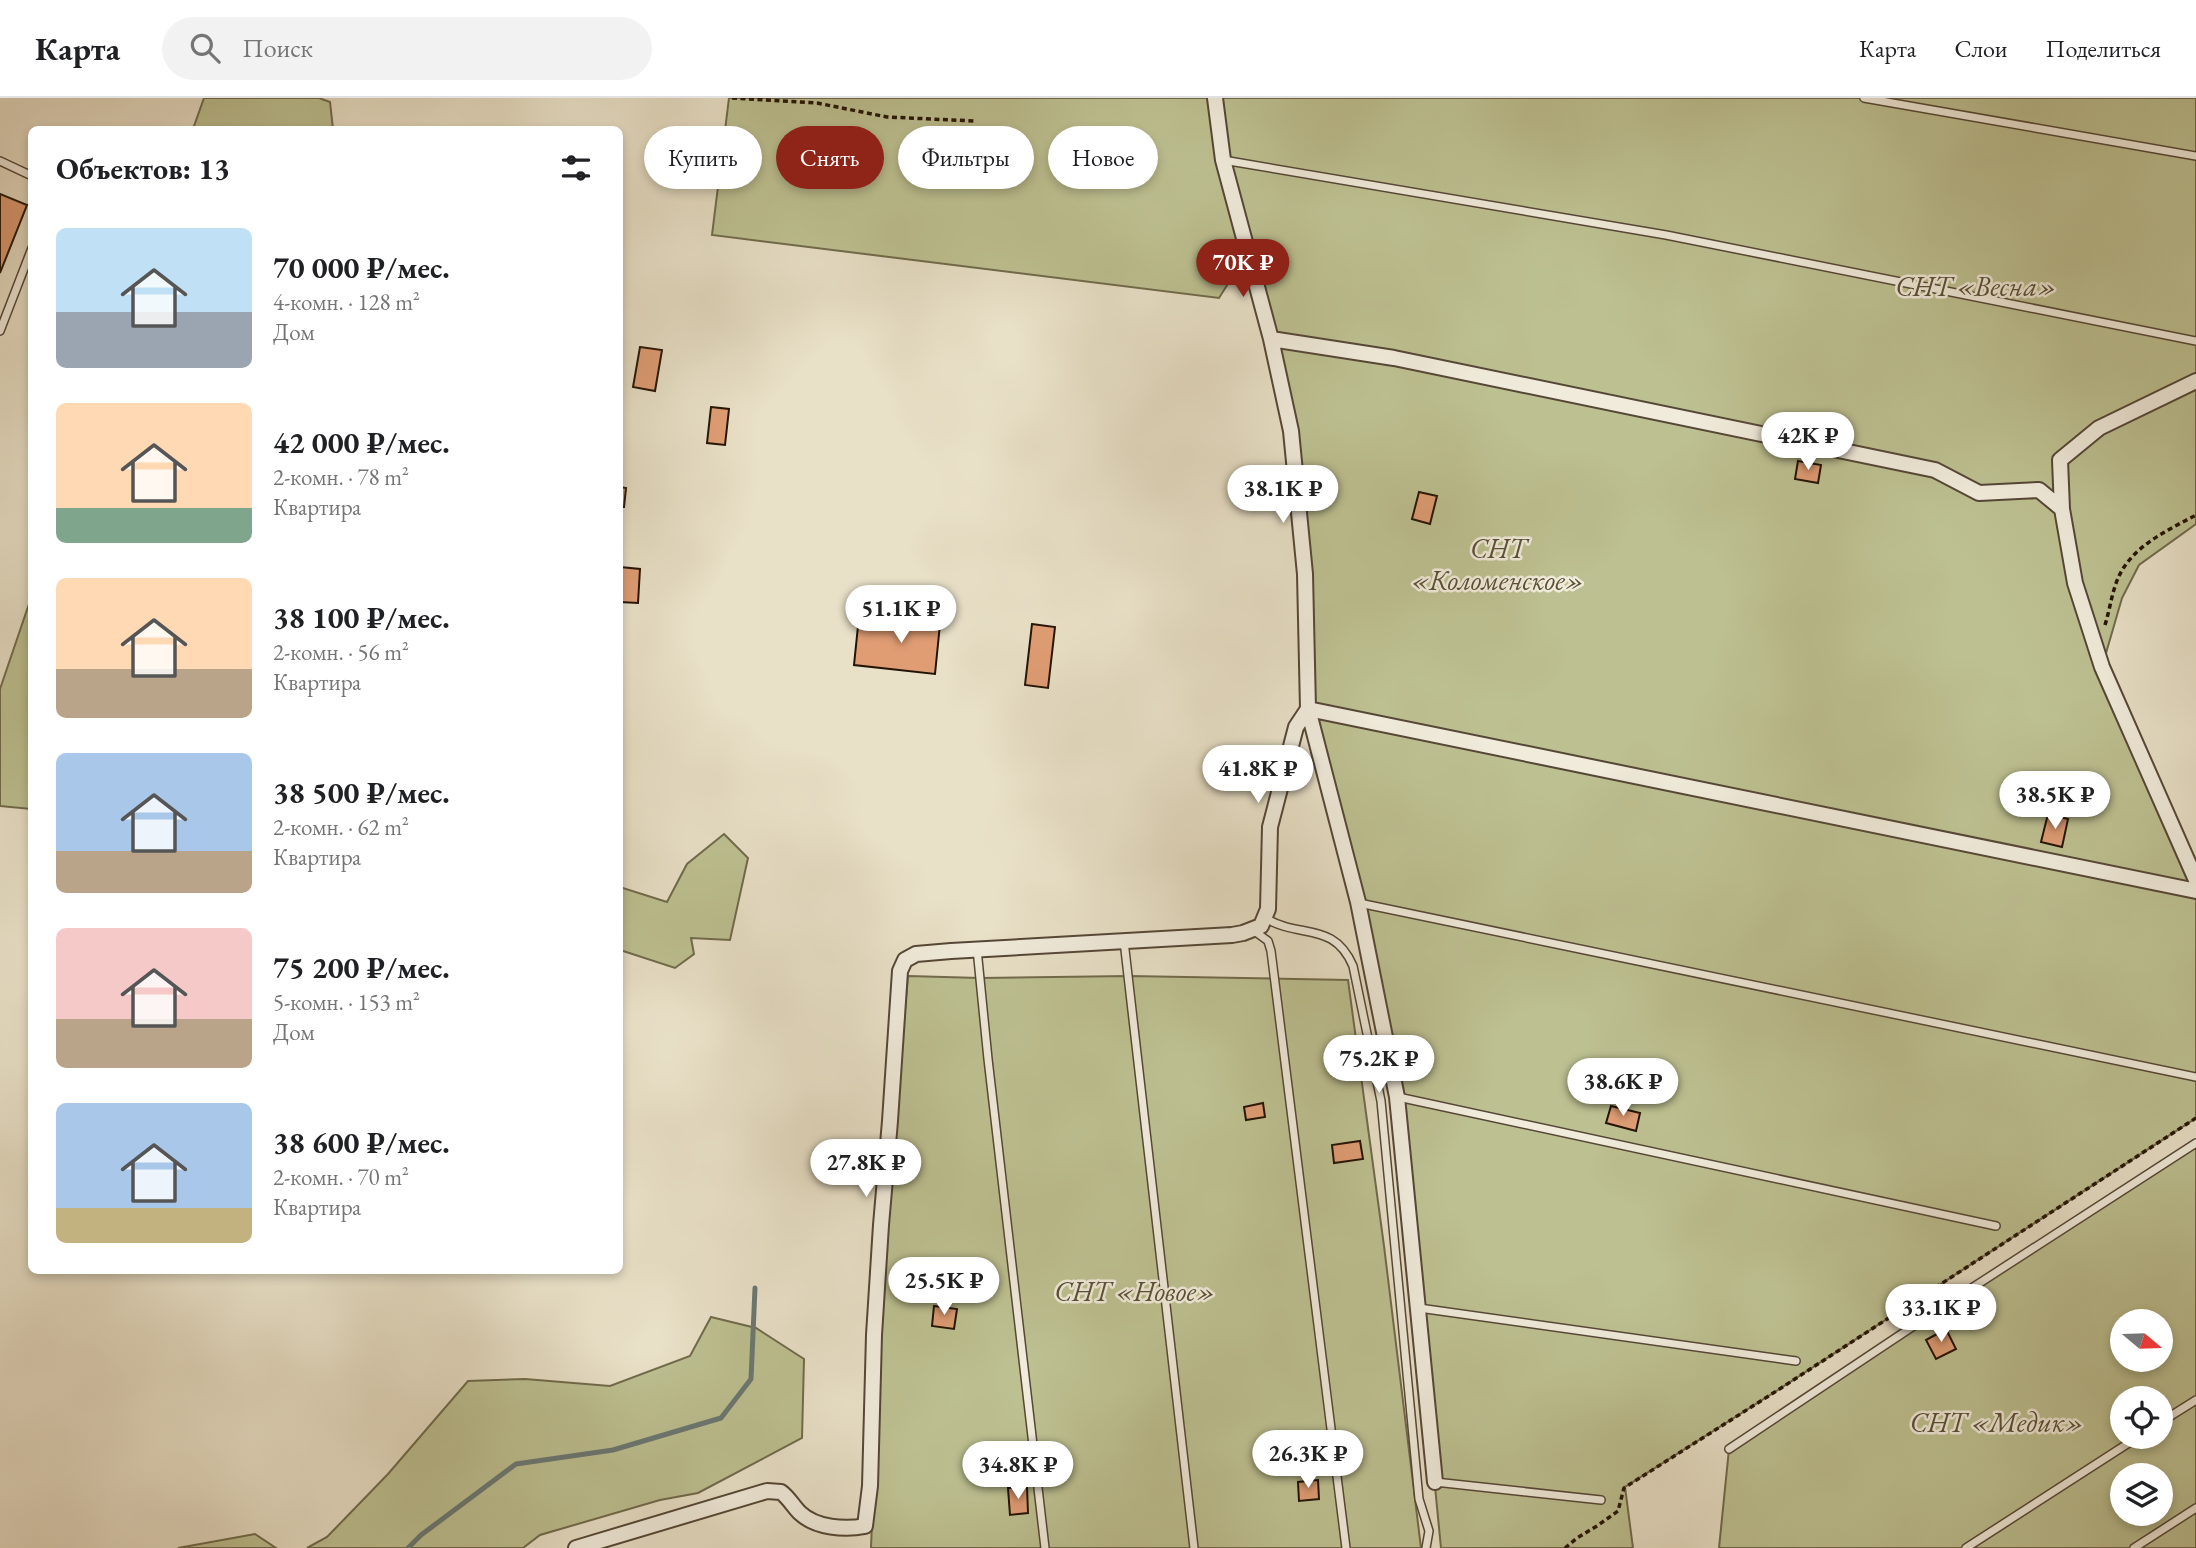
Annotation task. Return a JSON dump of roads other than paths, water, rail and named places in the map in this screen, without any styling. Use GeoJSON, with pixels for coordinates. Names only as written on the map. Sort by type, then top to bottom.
{"type":"FeatureCollection","features":[{"type":"Feature","properties":{"kind":"street"},"geometry":{"type":"LineString","coordinates":[[1215,98],[1223,160],[1271,339],[1292,431],[1305,574],[1308,709],[1359,902],[1397,1097],[1435,1482]]}},
{"type":"Feature","properties":{"kind":"street"},"geometry":{"type":"LineString","coordinates":[[1271,339],[1394,358],[1935,470],[1979,493],[2039,490],[2062,509]]}},
{"type":"Feature","properties":{"kind":"street"},"geometry":{"type":"LineString","coordinates":[[2196,381],[2099,428],[2060,460],[2062,509],[2075,583],[2098,654],[2196,880]]}},
{"type":"Feature","properties":{"kind":"street"},"geometry":{"type":"LineString","coordinates":[[1308,709],[2196,891]]}},
{"type":"Feature","properties":{"kind":"street"},"geometry":{"type":"LineString","coordinates":[[576,1548],[767,1491],[781,1492],[802,1515],[812,1520],[851,1529],[865,1526],[870,1486],[874,1335],[880,1239],[900,971],[905,960],[916,954],[977,949],[1233,935],[1261,926],[1268,909],[1270,827],[1296,727],[1308,709]]}},
{"type":"Feature","properties":{"kind":"lane"},"geometry":{"type":"LineString","coordinates":[[1864,98],[2196,156]]}},
{"type":"Feature","properties":{"kind":"lane"},"geometry":{"type":"LineString","coordinates":[[1223,160],[1666,235],[2196,341]]}},
{"type":"Feature","properties":{"kind":"lane"},"geometry":{"type":"LineString","coordinates":[[0,161],[28,174]]}},
{"type":"Feature","properties":{"kind":"lane"},"geometry":{"type":"LineString","coordinates":[[0,331],[28,258]]}},
{"type":"Feature","properties":{"kind":"lane"},"geometry":{"type":"LineString","coordinates":[[1359,902],[2196,1077]]}},
{"type":"Feature","properties":{"kind":"lane"},"geometry":{"type":"LineString","coordinates":[[1265,918],[1276,925],[1318,934],[1338,943],[1353,966],[1381,1101],[1419,1499],[1429,1531],[1426,1548]]}},
{"type":"Feature","properties":{"kind":"lane"},"geometry":{"type":"LineString","coordinates":[[1253,930],[1268,941],[1271,951],[1346,1548]]}},
{"type":"Feature","properties":{"kind":"lane"},"geometry":{"type":"LineString","coordinates":[[1124,940],[1195,1548]]}},
{"type":"Feature","properties":{"kind":"lane"},"geometry":{"type":"LineString","coordinates":[[977,949],[1045,1548]]}},
{"type":"Feature","properties":{"kind":"lane"},"geometry":{"type":"LineString","coordinates":[[1397,1097],[1996,1226]]}},
{"type":"Feature","properties":{"kind":"lane"},"geometry":{"type":"LineString","coordinates":[[1729,1449],[2196,1143]]}},
{"type":"Feature","properties":{"kind":"lane"},"geometry":{"type":"LineString","coordinates":[[1418,1307],[1796,1361]]}},
{"type":"Feature","properties":{"kind":"lane"},"geometry":{"type":"LineString","coordinates":[[2173,1414],[2196,1399]]}},
{"type":"Feature","properties":{"kind":"lane"},"geometry":{"type":"LineString","coordinates":[[1966,1548],[2119,1449]]}},
{"type":"Feature","properties":{"kind":"lane"},"geometry":{"type":"LineString","coordinates":[[1435,1482],[1601,1500]]}},
{"type":"Feature","properties":{"kind":"lane"},"geometry":{"type":"LineString","coordinates":[[2134,1548],[2196,1508]]}},
{"type":"Feature","properties":{"kind":"waterway"},"geometry":{"type":"LineString","coordinates":[[408,1548],[421,1535],[516,1464],[613,1450],[721,1418],[751,1379],[755,1288]]}},
{"type":"Feature","properties":{"kind":"park label","name":"СНТ «Весна»"},"geometry":{"type":"Point","coordinates":[1976,286]}},
{"type":"Feature","properties":{"kind":"park label","name":"СНТ «Коломенское»"},"geometry":{"type":"Point","coordinates":[1498,564]}},
{"type":"Feature","properties":{"kind":"park label","name":"СНТ «Новое»"},"geometry":{"type":"Point","coordinates":[1135,1291]}},
{"type":"Feature","properties":{"kind":"park label","name":"СНТ «Медик»"},"geometry":{"type":"Point","coordinates":[1997,1422]}}]}
